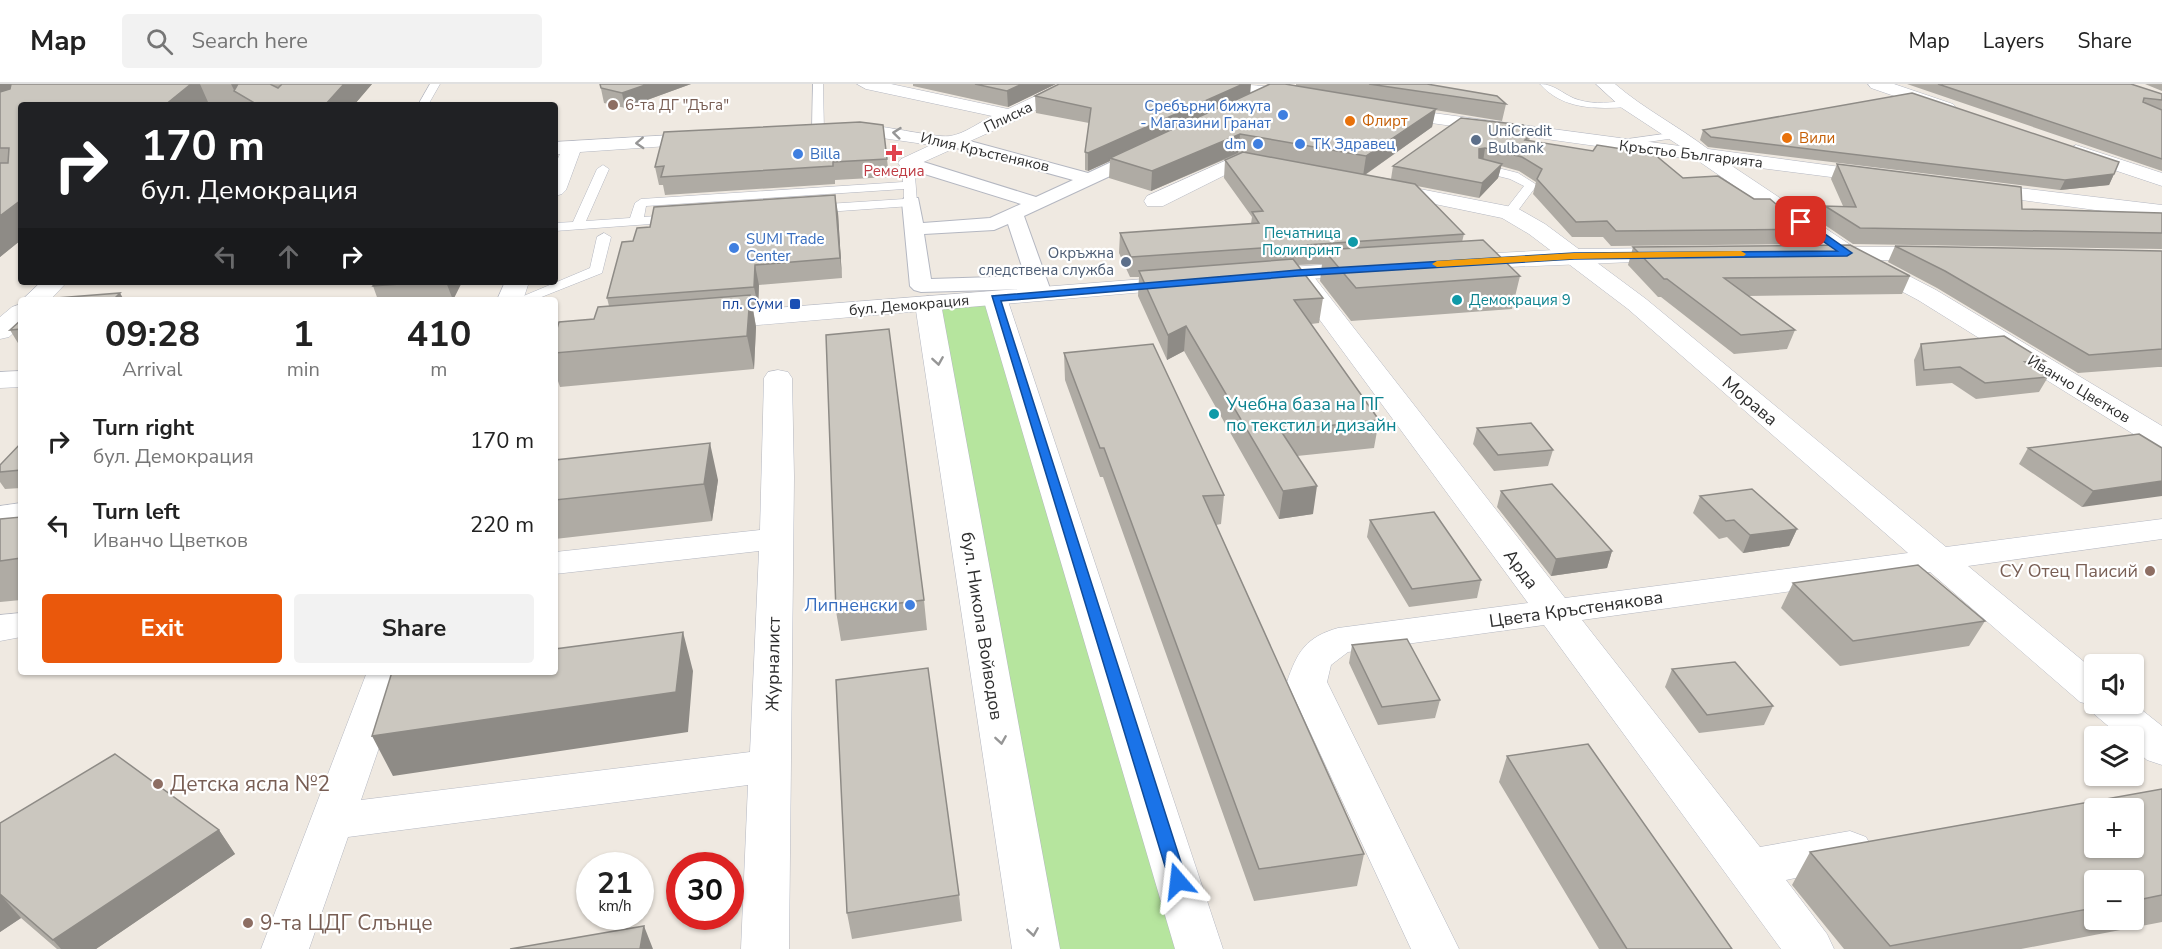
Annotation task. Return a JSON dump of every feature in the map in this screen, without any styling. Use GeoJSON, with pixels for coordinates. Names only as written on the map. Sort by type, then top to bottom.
{"type":"FeatureCollection","features":[{"type":"Feature","properties":{"kind":"street"},"geometry":{"type":"LineString","coordinates":[[866,84],[1013,114]]}},
{"type":"Feature","properties":{"kind":"street","name":"Плиска"},"geometry":{"type":"LineString","coordinates":[[908,163],[1075,84]]}},
{"type":"Feature","properties":{"kind":"street"},"geometry":{"type":"LineString","coordinates":[[1221,84],[1319,101]]}},
{"type":"Feature","properties":{"kind":"street"},"geometry":{"type":"LineString","coordinates":[[1242,108],[1294,84]]}},
{"type":"Feature","properties":{"kind":"street","name":"Иванчо Цветков"},"geometry":{"type":"LineString","coordinates":[[1605,84],[1628,104],[1690,133],[1704,156],[1847,253],[1926,295],[2162,439]]}},
{"type":"Feature","properties":{"kind":"street"},"geometry":{"type":"LineString","coordinates":[[1876,92],[1909,95],[1964,113]]}},
{"type":"Feature","properties":{"kind":"street","name":"Кръстьо Българията"},"geometry":{"type":"LineString","coordinates":[[1364,108],[1454,123],[1891,179]]}},
{"type":"Feature","properties":{"kind":"street"},"geometry":{"type":"LineString","coordinates":[[1435,137],[1454,123]]}},
{"type":"Feature","properties":{"kind":"street","name":"Илия Кръстеняков"},"geometry":{"type":"LineString","coordinates":[[794,134],[882,132],[955,142],[1090,179]]}},
{"type":"Feature","properties":{"kind":"street"},"geometry":{"type":"LineString","coordinates":[[558,174],[563,148],[725,138]]}},
{"type":"Feature","properties":{"kind":"street"},"geometry":{"type":"LineString","coordinates":[[914,229],[994,224],[1166,144]]}},
{"type":"Feature","properties":{"kind":"street"},"geometry":{"type":"LineString","coordinates":[[2063,147],[2162,180]]}},
{"type":"Feature","properties":{"kind":"street"},"geometry":{"type":"LineString","coordinates":[[1155,201],[1238,161],[1292,171]]}},
{"type":"Feature","properties":{"kind":"street"},"geometry":{"type":"LineString","coordinates":[[908,163],[1038,203]]}},
{"type":"Feature","properties":{"kind":"street","name":"Морава"},"geometry":{"type":"LineString","coordinates":[[1387,171],[1368,185],[1509,213],[1537,229],[1574,256],[1637,304],[2084,684]]}},
{"type":"Feature","properties":{"kind":"street"},"geometry":{"type":"LineString","coordinates":[[1962,188],[2162,212]]}},
{"type":"Feature","properties":{"kind":"street"},"geometry":{"type":"LineString","coordinates":[[910,193],[925,295],[1039,288],[1014,214]]}},
{"type":"Feature","properties":{"kind":"street"},"geometry":{"type":"LineString","coordinates":[[1795,254],[1963,255]]}},
{"type":"Feature","properties":{"kind":"street"},"geometry":{"type":"LineString","coordinates":[[1441,264],[1574,256],[1701,255]]}},
{"type":"Feature","properties":{"kind":"street"},"geometry":{"type":"LineString","coordinates":[[1240,278],[1394,267]]}},
{"type":"Feature","properties":{"kind":"street","name":"Арда"},"geometry":{"type":"LineString","coordinates":[[1298,273],[1810,949]]}},
{"type":"Feature","properties":{"kind":"street","name":"бул. Демокрация"},"geometry":{"type":"LineString","coordinates":[[684,324],[925,295],[995,298],[1039,288],[1205,281]]}},
{"type":"Feature","properties":{"kind":"street"},"geometry":{"type":"LineString","coordinates":[[38,297],[52,285]]}},
{"type":"Feature","properties":{"kind":"street","name":"бул. Никола Войводов"},"geometry":{"type":"LineString","coordinates":[[925,295],[1036,949]]}},
{"type":"Feature","properties":{"kind":"street"},"geometry":{"type":"LineString","coordinates":[[995,298],[1199,949]]}},
{"type":"Feature","properties":{"kind":"street"},"geometry":{"type":"LineString","coordinates":[[0,331],[18,315]]}},
{"type":"Feature","properties":{"kind":"street","name":"Журналист"},"geometry":{"type":"LineString","coordinates":[[765,949],[771,766],[778,378]]}},
{"type":"Feature","properties":{"kind":"street"},"geometry":{"type":"LineString","coordinates":[[0,381],[18,379]]}},
{"type":"Feature","properties":{"kind":"street"},"geometry":{"type":"LineString","coordinates":[[0,516],[18,513]]}},
{"type":"Feature","properties":{"kind":"street","name":"Цвета Кръстенякова"},"geometry":{"type":"LineString","coordinates":[[1435,949],[1307,682],[1314,658],[1338,641],[2162,529]]}},
{"type":"Feature","properties":{"kind":"street"},"geometry":{"type":"LineString","coordinates":[[558,563],[776,539]]}},
{"type":"Feature","properties":{"kind":"street"},"geometry":{"type":"LineString","coordinates":[[0,628],[18,625]]}},
{"type":"Feature","properties":{"kind":"street"},"geometry":{"type":"LineString","coordinates":[[285,949],[385,675]]}},
{"type":"Feature","properties":{"kind":"street"},"geometry":{"type":"LineString","coordinates":[[2120,714],[2162,749]]}},
{"type":"Feature","properties":{"kind":"street"},"geometry":{"type":"LineString","coordinates":[[333,821],[771,766]]}},
{"type":"Feature","properties":{"kind":"street"},"geometry":{"type":"LineString","coordinates":[[1749,868],[1891,843]]}},
{"type":"Feature","properties":{"kind":"lane"},"geometry":{"type":"LineString","coordinates":[[425,102],[435,84]]}},
{"type":"Feature","properties":{"kind":"lane"},"geometry":{"type":"LineString","coordinates":[[818,84],[818,132]]}},
{"type":"Feature","properties":{"kind":"lane"},"geometry":{"type":"LineString","coordinates":[[1545,84],[1561,98],[1580,105],[1628,104]]}},
{"type":"Feature","properties":{"kind":"lane"},"geometry":{"type":"LineString","coordinates":[[1613,144],[1690,133]]}},
{"type":"Feature","properties":{"kind":"lane"},"geometry":{"type":"LineString","coordinates":[[908,163],[910,193]]}},
{"type":"Feature","properties":{"kind":"lane"},"geometry":{"type":"LineString","coordinates":[[1482,168],[1514,176],[1531,185],[1509,213]]}},
{"type":"Feature","properties":{"kind":"lane"},"geometry":{"type":"LineString","coordinates":[[578,225],[603,169]]}},
{"type":"Feature","properties":{"kind":"lane"},"geometry":{"type":"LineString","coordinates":[[803,209],[910,193]]}},
{"type":"Feature","properties":{"kind":"lane"},"geometry":{"type":"LineString","coordinates":[[636,221],[641,203],[910,193]]}},
{"type":"Feature","properties":{"kind":"lane"},"geometry":{"type":"LineString","coordinates":[[558,227],[696,217]]}},
{"type":"Feature","properties":{"kind":"lane"},"geometry":{"type":"LineString","coordinates":[[529,297],[597,270],[604,237]]}},
{"type":"Feature","properties":{"kind":"green space"},"geometry":{"type":"Polygon","coordinates":[[[995,298],[1200,949],[1056,949],[928,304],[995,298]]]}},
{"type":"Feature","properties":{"kind":"building"},"geometry":{"type":"Polygon","coordinates":[[[11,84],[191,84],[169,102],[18,102],[18,202],[0,216],[0,163],[8,163],[9,148],[0,148],[0,92],[10,89],[11,84]]]}},
{"type":"Feature","properties":{"kind":"building"},"geometry":{"type":"Polygon","coordinates":[[[238,84],[270,84],[278,88],[282,84],[344,84],[328,102],[253,102],[234,91],[238,84]]]}},
{"type":"Feature","properties":{"kind":"building"},"geometry":{"type":"Polygon","coordinates":[[[600,84],[648,84],[622,93],[601,88],[600,84]]]}},
{"type":"Feature","properties":{"kind":"building"},"geometry":{"type":"Polygon","coordinates":[[[975,84],[1022,84],[1007,91],[975,84]]]}},
{"type":"Feature","properties":{"kind":"building"},"geometry":{"type":"Polygon","coordinates":[[[1059,84],[1243,84],[1088,153],[1085,152],[1091,108],[1035,96],[1059,84]]]}},
{"type":"Feature","properties":{"kind":"building"},"geometry":{"type":"Polygon","coordinates":[[[1270,84],[1285,84],[1436,109],[1366,156],[1240,134],[1152,171],[1110,158],[1270,84]]]}},
{"type":"Feature","properties":{"kind":"building"},"geometry":{"type":"Polygon","coordinates":[[[1369,84],[1427,84],[1497,96],[1506,104],[1369,84]]]}},
{"type":"Feature","properties":{"kind":"building"},"geometry":{"type":"Polygon","coordinates":[[[1938,84],[2131,84],[2162,94],[2162,100],[2144,98],[2143,102],[2162,110],[2162,159],[1938,84]]]}},
{"type":"Feature","properties":{"kind":"building"},"geometry":{"type":"Polygon","coordinates":[[[1912,93],[2119,162],[2114,174],[2065,180],[1711,137],[1703,130],[1912,93]]]}},
{"type":"Feature","properties":{"kind":"building"},"geometry":{"type":"Polygon","coordinates":[[[1461,118],[1523,125],[1531,134],[1525,140],[1593,151],[1597,145],[1654,154],[1683,178],[1718,176],[1754,199],[1770,199],[1776,204],[1785,204],[1822,229],[1616,231],[1607,221],[1576,222],[1537,179],[1542,169],[1522,157],[1485,148],[1479,149],[1479,158],[1502,164],[1482,183],[1393,166],[1461,118]]]}},
{"type":"Feature","properties":{"kind":"building"},"geometry":{"type":"Polygon","coordinates":[[[860,122],[883,125],[887,159],[833,162],[833,166],[661,177],[664,166],[655,167],[664,132],[860,122]]]}},
{"type":"Feature","properties":{"kind":"building"},"geometry":{"type":"Polygon","coordinates":[[[1243,152],[1415,184],[1464,234],[1131,257],[1120,233],[1259,223],[1252,212],[1263,211],[1225,160],[1243,152]]]}},
{"type":"Feature","properties":{"kind":"building"},"geometry":{"type":"Polygon","coordinates":[[[1837,164],[2021,187],[2022,209],[2162,213],[2162,233],[1860,228],[1825,206],[1856,207],[1837,164]]]}},
{"type":"Feature","properties":{"kind":"building"},"geometry":{"type":"Polygon","coordinates":[[[835,195],[840,258],[755,265],[754,287],[607,298],[622,242],[633,241],[637,228],[650,227],[654,207],[835,195]]]}},
{"type":"Feature","properties":{"kind":"building"},"geometry":{"type":"Polygon","coordinates":[[[1483,240],[1520,276],[1356,288],[1324,250],[1483,240]]]}},
{"type":"Feature","properties":{"kind":"building"},"geometry":{"type":"Polygon","coordinates":[[[1850,245],[1910,276],[1724,278],[1795,330],[1741,335],[1664,279],[1633,247],[1850,245]]]}},
{"type":"Feature","properties":{"kind":"building"},"geometry":{"type":"Polygon","coordinates":[[[1895,246],[2162,251],[2162,349],[2089,355],[1945,271],[1895,246]]]}},
{"type":"Feature","properties":{"kind":"building"},"geometry":{"type":"Polygon","coordinates":[[[1293,259],[1323,298],[1294,300],[1379,420],[1281,431],[1317,486],[1283,491],[1186,326],[1168,335],[1139,271],[1293,259]]]}},
{"type":"Feature","properties":{"kind":"building"},"geometry":{"type":"Polygon","coordinates":[[[120,293],[116,297],[69,297],[120,293]]]}},
{"type":"Feature","properties":{"kind":"building"},"geometry":{"type":"Polygon","coordinates":[[[750,295],[747,336],[558,353],[559,322],[594,319],[598,307],[750,295]]]}},
{"type":"Feature","properties":{"kind":"building"},"geometry":{"type":"Polygon","coordinates":[[[18,323],[18,329],[10,330],[18,323]]]}},
{"type":"Feature","properties":{"kind":"building"},"geometry":{"type":"Polygon","coordinates":[[[889,329],[924,600],[836,611],[826,335],[889,329]]]}},
{"type":"Feature","properties":{"kind":"building"},"geometry":{"type":"Polygon","coordinates":[[[2004,336],[2045,361],[2025,362],[2048,377],[1985,383],[1960,367],[1924,370],[1921,344],[2004,336]]]}},
{"type":"Feature","properties":{"kind":"building"},"geometry":{"type":"Polygon","coordinates":[[[1153,344],[1224,495],[1203,496],[1364,854],[1259,869],[1104,448],[1100,448],[1064,353],[1153,344]]]}},
{"type":"Feature","properties":{"kind":"building"},"geometry":{"type":"Polygon","coordinates":[[[1531,423],[1553,450],[1498,455],[1477,428],[1531,423]]]}},
{"type":"Feature","properties":{"kind":"building"},"geometry":{"type":"Polygon","coordinates":[[[2139,434],[2162,448],[2162,481],[2093,491],[2028,448],[2139,434]]]}},
{"type":"Feature","properties":{"kind":"building"},"geometry":{"type":"Polygon","coordinates":[[[710,443],[704,484],[558,500],[558,460],[710,443]]]}},
{"type":"Feature","properties":{"kind":"building"},"geometry":{"type":"Polygon","coordinates":[[[18,446],[18,470],[0,472],[0,465],[18,446]]]}},
{"type":"Feature","properties":{"kind":"building"},"geometry":{"type":"Polygon","coordinates":[[[1552,484],[1612,551],[1556,559],[1501,491],[1552,484]]]}},
{"type":"Feature","properties":{"kind":"building"},"geometry":{"type":"Polygon","coordinates":[[[1752,489],[1797,529],[1750,535],[1734,520],[1726,521],[1700,496],[1752,489]]]}},
{"type":"Feature","properties":{"kind":"building"},"geometry":{"type":"Polygon","coordinates":[[[1434,512],[1481,580],[1412,589],[1370,520],[1434,512]]]}},
{"type":"Feature","properties":{"kind":"building"},"geometry":{"type":"Polygon","coordinates":[[[18,517],[18,558],[0,561],[0,519],[18,517]]]}},
{"type":"Feature","properties":{"kind":"building"},"geometry":{"type":"Polygon","coordinates":[[[1918,565],[1985,621],[1853,641],[1793,583],[1918,565]]]}},
{"type":"Feature","properties":{"kind":"building"},"geometry":{"type":"Polygon","coordinates":[[[683,632],[676,692],[372,736],[391,675],[558,675],[558,649],[683,632]]]}},
{"type":"Feature","properties":{"kind":"building"},"geometry":{"type":"Polygon","coordinates":[[[1407,639],[1440,700],[1382,707],[1352,645],[1407,639]]]}},
{"type":"Feature","properties":{"kind":"building"},"geometry":{"type":"Polygon","coordinates":[[[1735,662],[1773,706],[1707,715],[1672,669],[1735,662]]]}},
{"type":"Feature","properties":{"kind":"building"},"geometry":{"type":"Polygon","coordinates":[[[928,668],[959,895],[847,913],[836,680],[928,668]]]}},
{"type":"Feature","properties":{"kind":"building"},"geometry":{"type":"Polygon","coordinates":[[[1588,744],[1732,949],[1627,949],[1507,756],[1588,744]]]}},
{"type":"Feature","properties":{"kind":"building"},"geometry":{"type":"Polygon","coordinates":[[[115,754],[219,830],[53,940],[0,894],[0,823],[115,754]]]}},
{"type":"Feature","properties":{"kind":"building"},"geometry":{"type":"Polygon","coordinates":[[[2162,789],[2162,895],[2144,899],[2144,870],[2084,870],[2084,910],[1890,946],[1810,852],[2084,803],[2084,858],[2144,858],[2144,798],[2112,798],[2162,789]]]}},
{"type":"Feature","properties":{"kind":"building"},"geometry":{"type":"Polygon","coordinates":[[[621,930],[643,930],[640,949],[510,949],[621,930]]]}},
{"type":"Feature","properties":{"kind":"slow traffic"},"geometry":{"type":"LineString","coordinates":[[1437,264],[1574,256],[1741,254]]}},
{"type":"Feature","properties":{"kind":"place","name":"6-та ДГ \"Дъга\""},"geometry":{"type":"Point","coordinates":[613,105]}},
{"type":"Feature","properties":{"kind":"place","name":"Сребърни бижута - Магазини Гранат"},"geometry":{"type":"Point","coordinates":[1283,115]}},
{"type":"Feature","properties":{"kind":"place","name":"Флирт"},"geometry":{"type":"Point","coordinates":[1350,121]}},
{"type":"Feature","properties":{"kind":"place","name":"Вили"},"geometry":{"type":"Point","coordinates":[1787,138]}},
{"type":"Feature","properties":{"kind":"place","name":"UniCredit Bulbank"},"geometry":{"type":"Point","coordinates":[1476,140]}},
{"type":"Feature","properties":{"kind":"place","name":"dm"},"geometry":{"type":"Point","coordinates":[1258,144]}},
{"type":"Feature","properties":{"kind":"place","name":"ТК Здравец"},"geometry":{"type":"Point","coordinates":[1300,144]}},
{"type":"Feature","properties":{"kind":"place","name":"Ремедиа"},"geometry":{"type":"Point","coordinates":[894,153]}},
{"type":"Feature","properties":{"kind":"place","name":"Billa"},"geometry":{"type":"Point","coordinates":[798,154]}},
{"type":"Feature","properties":{"kind":"place","name":"Печатница Полипринт"},"geometry":{"type":"Point","coordinates":[1353,242]}},
{"type":"Feature","properties":{"kind":"place","name":"SUMI Trade Center"},"geometry":{"type":"Point","coordinates":[734,248]}},
{"type":"Feature","properties":{"kind":"place","name":"Окръжна следствена служба"},"geometry":{"type":"Point","coordinates":[1126,262]}},
{"type":"Feature","properties":{"kind":"place","name":"Демокрация 9"},"geometry":{"type":"Point","coordinates":[1457,300]}},
{"type":"Feature","properties":{"kind":"place","name":"пл. Суми"},"geometry":{"type":"Point","coordinates":[795,304]}},
{"type":"Feature","properties":{"kind":"place","name":"Учебна база на ПГ по текстил и дизайн"},"geometry":{"type":"Point","coordinates":[1214,414]}},
{"type":"Feature","properties":{"kind":"place","name":"СУ Отец Паисий"},"geometry":{"type":"Point","coordinates":[2150,571]}},
{"type":"Feature","properties":{"kind":"place","name":"Липненски"},"geometry":{"type":"Point","coordinates":[910,605]}},
{"type":"Feature","properties":{"kind":"place","name":"Детска ясла №2"},"geometry":{"type":"Point","coordinates":[158,784]}},
{"type":"Feature","properties":{"kind":"place","name":"9-та ЦДГ Слънце"},"geometry":{"type":"Point","coordinates":[248,923]}},
{"type":"Feature","properties":{"kind":"route"},"geometry":{"type":"LineString","coordinates":[[1178,881],[995,298],[1298,273],[1574,256],[1847,253],[1801,222]]}}]}
